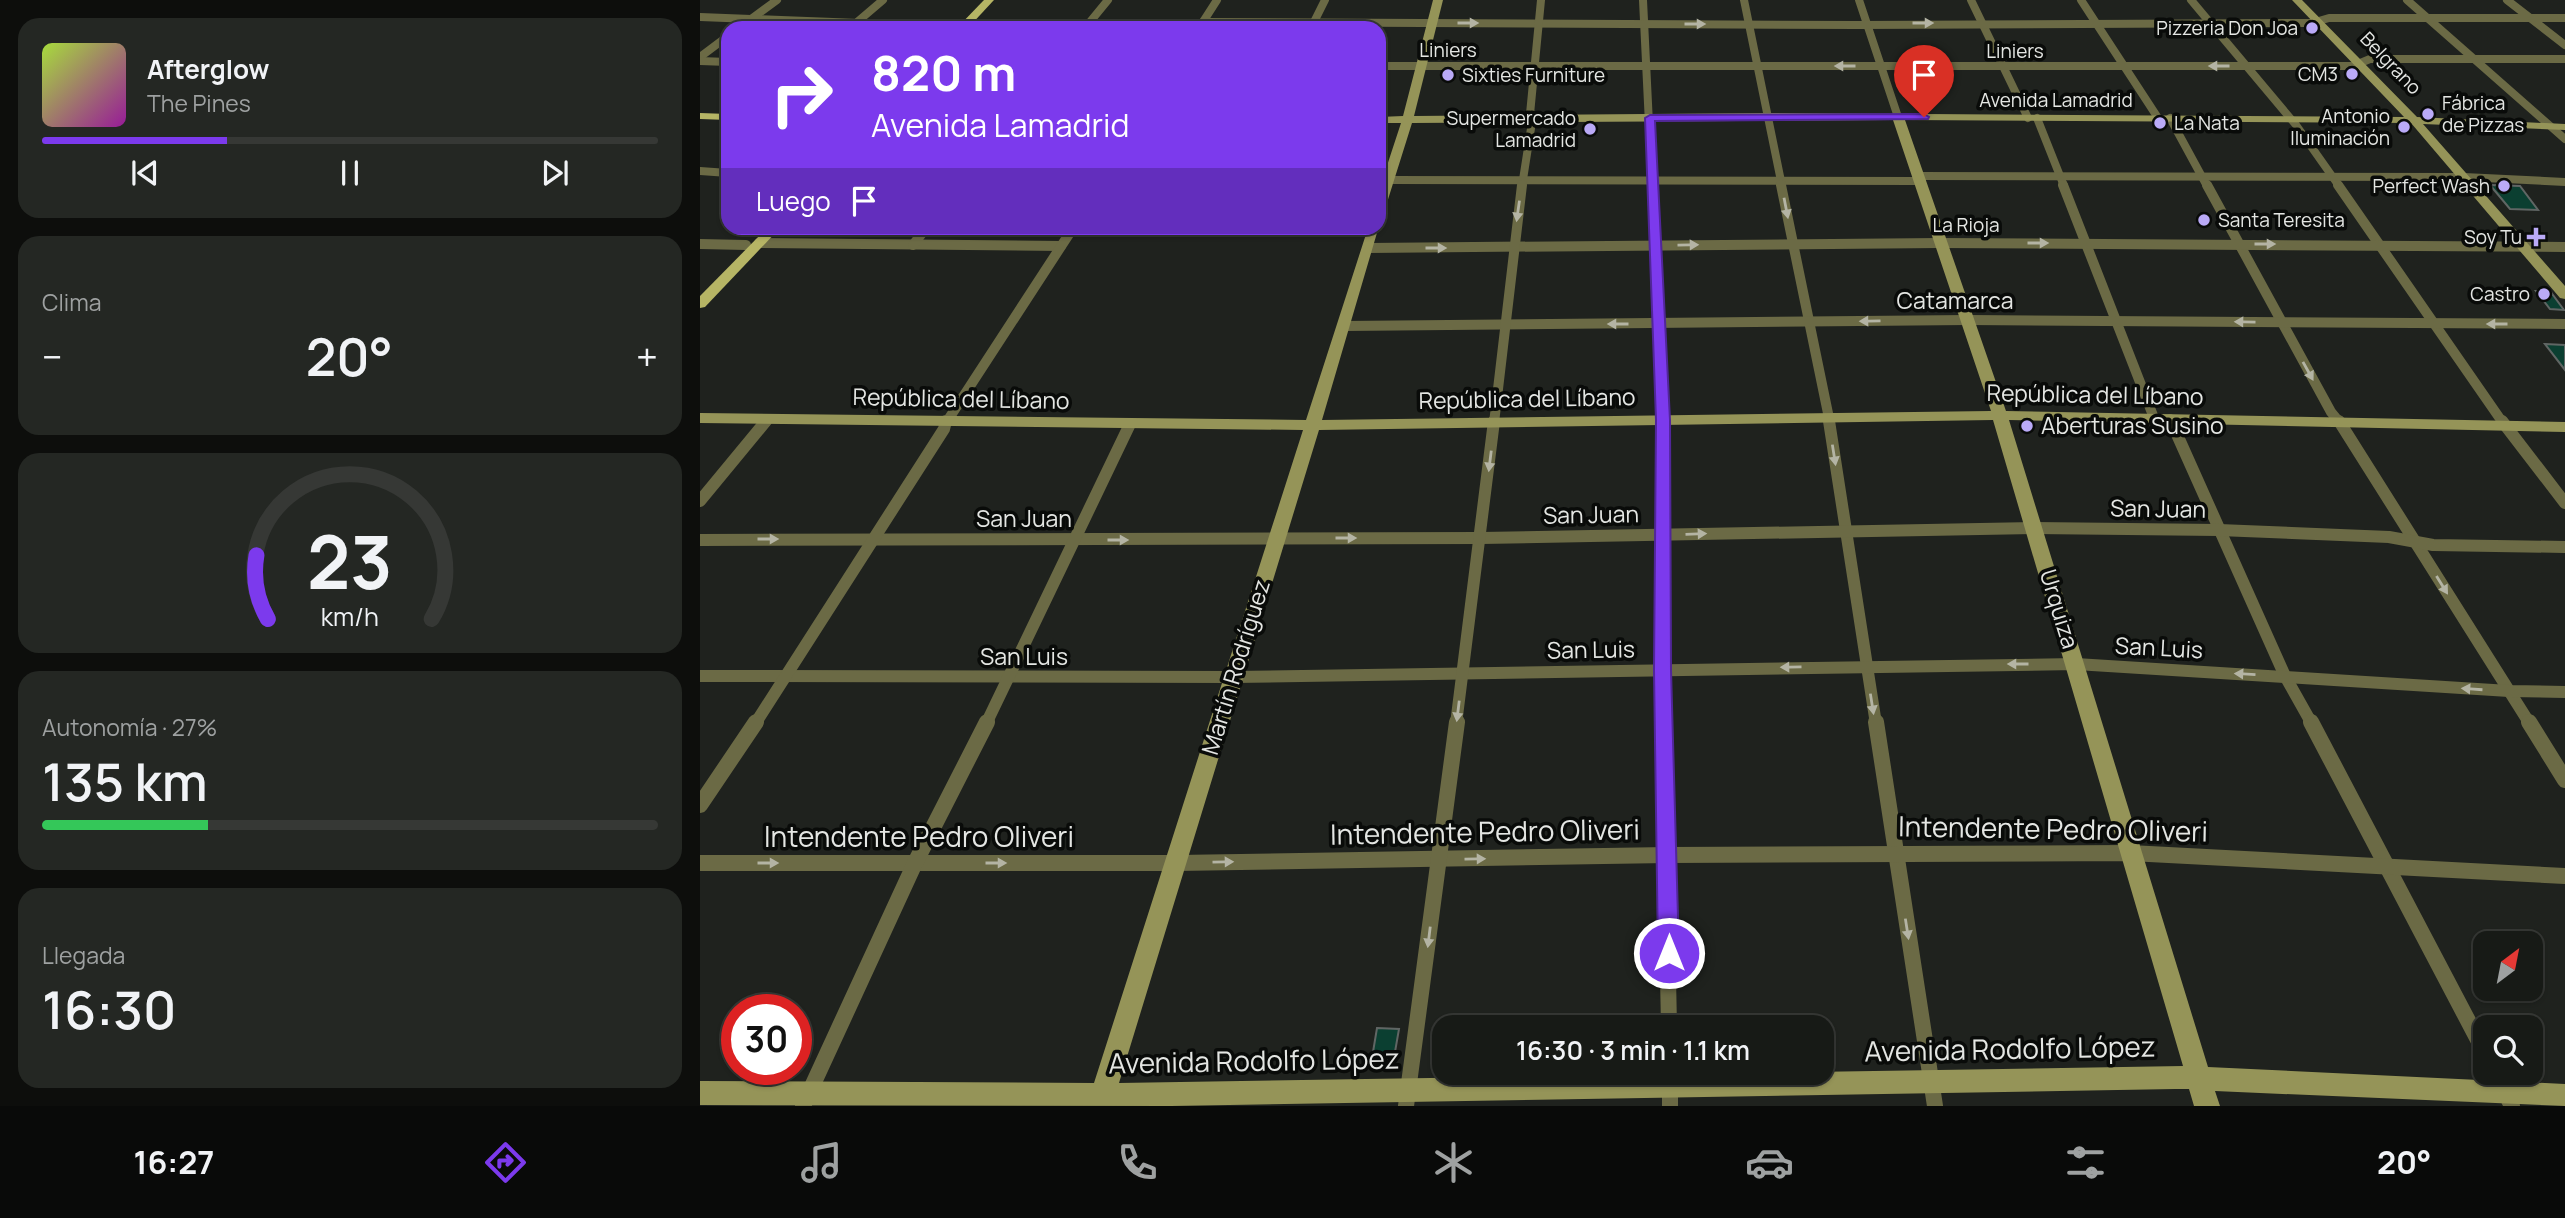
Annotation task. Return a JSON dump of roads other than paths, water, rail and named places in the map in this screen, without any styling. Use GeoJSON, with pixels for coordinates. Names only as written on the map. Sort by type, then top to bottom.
{"type":"FeatureCollection","features":[{"type":"Feature","properties":{"kind":"main road"},"geometry":{"type":"LineString","coordinates":[[969,21],[989,0]]}},
{"type":"Feature","properties":{"kind":"main road"},"geometry":{"type":"LineString","coordinates":[[979,21],[999,0]]}},
{"type":"Feature","properties":{"kind":"main road"},"geometry":{"type":"LineString","coordinates":[[700,115],[721,115]]}},
{"type":"Feature","properties":{"kind":"main road"},"geometry":{"type":"LineString","coordinates":[[700,304],[758,235]]}},
{"type":"Feature","properties":{"kind":"main road"},"geometry":{"type":"LineString","coordinates":[[700,291],[764,235]]}},
{"type":"Feature","properties":{"kind":"street"},"geometry":{"type":"LineString","coordinates":[[750,21],[777,0]]}},
{"type":"Feature","properties":{"kind":"street"},"geometry":{"type":"LineString","coordinates":[[859,21],[883,0]]}},
{"type":"Feature","properties":{"kind":"street"},"geometry":{"type":"LineString","coordinates":[[1091,21],[1108,0]]}},
{"type":"Feature","properties":{"kind":"street"},"geometry":{"type":"LineString","coordinates":[[1204,21],[1217,0]]}},
{"type":"Feature","properties":{"kind":"street"},"geometry":{"type":"LineString","coordinates":[[1314,21],[1325,0]]}},
{"type":"Feature","properties":{"kind":"street"},"geometry":{"type":"LineString","coordinates":[[1386,186],[1407,121],[1438,0]]}},
{"type":"Feature","properties":{"kind":"street"},"geometry":{"type":"LineString","coordinates":[[1407,1099],[1481,538],[1513,247],[1532,119],[1541,0]]}},
{"type":"Feature","properties":{"kind":"street"},"geometry":{"type":"LineString","coordinates":[[1643,0],[1663,420],[1662,670],[1668,855],[1669,1015]]}},
{"type":"Feature","properties":{"kind":"street"},"geometry":{"type":"LineString","coordinates":[[1744,0],[1829,419],[1933,1094]]}},
{"type":"Feature","properties":{"kind":"street"},"geometry":{"type":"LineString","coordinates":[[1860,0],[1898,117]]}},
{"type":"Feature","properties":{"kind":"street"},"geometry":{"type":"LineString","coordinates":[[1971,0],[2059,176],[2117,320],[2162,418],[2220,530],[2285,676],[2339,771],[2386,867],[2473,1031]]}},
{"type":"Feature","properties":{"kind":"street"},"geometry":{"type":"LineString","coordinates":[[2081,0],[2164,118],[2201,177],[2331,412],[2565,780]]}},
{"type":"Feature","properties":{"kind":"street"},"geometry":{"type":"LineString","coordinates":[[2191,0],[2291,119],[2505,425],[2565,503]]}},
{"type":"Feature","properties":{"kind":"street","name":"Belgrano"},"geometry":{"type":"LineString","coordinates":[[2297,0],[2321,20]]}},
{"type":"Feature","properties":{"kind":"street","name":"Belgrano"},"geometry":{"type":"LineString","coordinates":[[2305,0],[2418,120],[2528,246]]}},
{"type":"Feature","properties":{"kind":"street"},"geometry":{"type":"LineString","coordinates":[[2407,0],[2472,58],[2559,127],[2565,139]]}},
{"type":"Feature","properties":{"kind":"street"},"geometry":{"type":"LineString","coordinates":[[2507,0],[2565,45]]}},
{"type":"Feature","properties":{"kind":"street"},"geometry":{"type":"LineString","coordinates":[[700,17],[797,21]]}},
{"type":"Feature","properties":{"kind":"street"},"geometry":{"type":"LineString","coordinates":[[1386,24],[2211,23],[2565,18]]}},
{"type":"Feature","properties":{"kind":"street"},"geometry":{"type":"LineString","coordinates":[[700,59],[721,42]]}},
{"type":"Feature","properties":{"kind":"street","name":"Liniers"},"geometry":{"type":"LineString","coordinates":[[1386,66],[2245,66],[2472,58],[2565,59]]}},
{"type":"Feature","properties":{"kind":"street"},"geometry":{"type":"LineString","coordinates":[[700,59],[721,61]]}},
{"type":"Feature","properties":{"kind":"street","name":"Avenida Lamadrid"},"geometry":{"type":"LineString","coordinates":[[1386,120],[1768,117],[2164,118],[2418,120],[2559,127]]}},
{"type":"Feature","properties":{"kind":"street","name":"Urquiza"},"geometry":{"type":"LineString","coordinates":[[1898,117],[2000,416],[2207,1106]]}},
{"type":"Feature","properties":{"kind":"street"},"geometry":{"type":"LineString","coordinates":[[700,171],[721,172]]}},
{"type":"Feature","properties":{"kind":"street"},"geometry":{"type":"LineString","coordinates":[[1388,180],[1781,181],[2059,176],[2468,178],[2565,182]]}},
{"type":"Feature","properties":{"kind":"street"},"geometry":{"type":"LineString","coordinates":[[913,244],[920,235]]}},
{"type":"Feature","properties":{"kind":"street"},"geometry":{"type":"LineString","coordinates":[[700,805],[786,677],[947,421],[1069,235]]}},
{"type":"Feature","properties":{"kind":"street","name":"Martín Rodríguez"},"geometry":{"type":"LineString","coordinates":[[1101,1100],[1372,235]]}},
{"type":"Feature","properties":{"kind":"street","name":"La Rioja"},"geometry":{"type":"LineString","coordinates":[[1368,248],[1940,243],[2565,247]]}},
{"type":"Feature","properties":{"kind":"street"},"geometry":{"type":"LineString","coordinates":[[700,244],[1061,247]]}},
{"type":"Feature","properties":{"kind":"street"},"geometry":{"type":"LineString","coordinates":[[2528,246],[2565,283]]}},
{"type":"Feature","properties":{"kind":"street"},"geometry":{"type":"LineString","coordinates":[[2528,246],[2565,295]]}},
{"type":"Feature","properties":{"kind":"street","name":"Catamarca"},"geometry":{"type":"LineString","coordinates":[[1345,326],[1968,320],[2565,324]]}},
{"type":"Feature","properties":{"kind":"street","name":"República del Líbano"},"geometry":{"type":"LineString","coordinates":[[700,418],[1311,425],[2032,415],[2565,426]]}},
{"type":"Feature","properties":{"kind":"street"},"geometry":{"type":"LineString","coordinates":[[700,501],[768,419]]}},
{"type":"Feature","properties":{"kind":"street"},"geometry":{"type":"LineString","coordinates":[[806,1099],[915,863],[1009,678],[1130,424]]}},
{"type":"Feature","properties":{"kind":"street","name":"San Juan"},"geometry":{"type":"LineString","coordinates":[[700,540],[1481,538],[2034,528],[2220,530],[2389,537],[2432,545],[2565,547]]}},
{"type":"Feature","properties":{"kind":"street","name":"San Luis"},"geometry":{"type":"LineString","coordinates":[[700,677],[1233,677],[1867,665],[2076,664],[2508,691],[2565,692]]}},
{"type":"Feature","properties":{"kind":"street","name":"Intendente Pedro Oliveri"},"geometry":{"type":"LineString","coordinates":[[700,863],[1177,863],[1668,855],[2130,853],[2565,876]]}},
{"type":"Feature","properties":{"kind":"street","name":"Avenida Rodolfo López"},"geometry":{"type":"LineString","coordinates":[[700,1093],[806,1099],[1101,1100],[1407,1099],[1670,1088],[1933,1094],[2198,1078],[2565,1096]]}},
{"type":"Feature","properties":{"kind":"place","name":"Pizzeria Don Joa"},"geometry":{"type":"Point","coordinates":[2312,28]}},
{"type":"Feature","properties":{"kind":"place","name":"CM3"},"geometry":{"type":"Point","coordinates":[2352,74]}},
{"type":"Feature","properties":{"kind":"place","name":"Sixties Furniture"},"geometry":{"type":"Point","coordinates":[1448,75]}},
{"type":"Feature","properties":{"kind":"place","name":"Fábrica de Pizzas"},"geometry":{"type":"Point","coordinates":[2428,114]}},
{"type":"Feature","properties":{"kind":"place","name":"La Nata"},"geometry":{"type":"Point","coordinates":[2160,123]}},
{"type":"Feature","properties":{"kind":"place","name":"Antonio Iluminación"},"geometry":{"type":"Point","coordinates":[2404,127]}},
{"type":"Feature","properties":{"kind":"place","name":"Supermercado Lamadrid"},"geometry":{"type":"Point","coordinates":[1590,129]}},
{"type":"Feature","properties":{"kind":"place","name":"Perfect Wash"},"geometry":{"type":"Point","coordinates":[2504,186]}},
{"type":"Feature","properties":{"kind":"place","name":"Santa Teresita"},"geometry":{"type":"Point","coordinates":[2204,220]}},
{"type":"Feature","properties":{"kind":"place","name":"Soy Tu"},"geometry":{"type":"Point","coordinates":[2536,237]}},
{"type":"Feature","properties":{"kind":"place","name":"Castro"},"geometry":{"type":"Point","coordinates":[2544,294]}},
{"type":"Feature","properties":{"kind":"place","name":"Aberturas Susino"},"geometry":{"type":"Point","coordinates":[2027,426]}}]}
